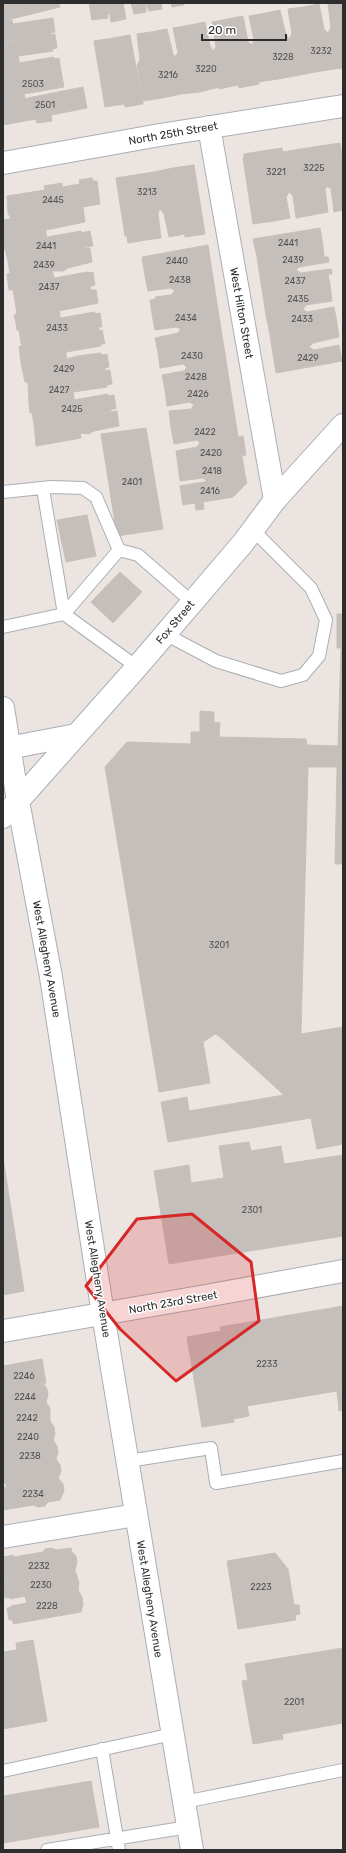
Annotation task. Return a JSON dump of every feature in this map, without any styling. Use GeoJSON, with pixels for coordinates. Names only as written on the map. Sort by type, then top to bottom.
{"type":"FeatureCollection","features":[{"type":"Feature","properties":{"kind":"street","name":"North 25th Street"},"geometry":{"type":"LineString","coordinates":[[3,163],[208,127],[343,106]]}},
{"type":"Feature","properties":{"kind":"street","name":"West Hilton Street"},"geometry":{"type":"LineString","coordinates":[[208,127],[275,500]]}},
{"type":"Feature","properties":{"kind":"street","name":"Fox Street"},"geometry":{"type":"LineString","coordinates":[[10,809],[137,667],[253,530],[275,500],[343,425]]}},
{"type":"Feature","properties":{"kind":"street","name":"West Allegheny Avenue"},"geometry":{"type":"LineString","coordinates":[[3,708],[10,809],[51,977],[103,1314],[192,1850]]}},
{"type":"Feature","properties":{"kind":"street"},"geometry":{"type":"LineString","coordinates":[[6,749],[76,735]]}},
{"type":"Feature","properties":{"kind":"street","name":"North 23rd Street"},"geometry":{"type":"LineString","coordinates":[[3,1331],[343,1271]]}},
{"type":"Feature","properties":{"kind":"street"},"geometry":{"type":"LineString","coordinates":[[3,1537],[136,1515]]}},
{"type":"Feature","properties":{"kind":"lane"},"geometry":{"type":"LineString","coordinates":[[3,492],[83,488],[96,497],[119,550]]}},
{"type":"Feature","properties":{"kind":"lane"},"geometry":{"type":"LineString","coordinates":[[43,489],[64,614],[137,667]]}},
{"type":"Feature","properties":{"kind":"lane"},"geometry":{"type":"LineString","coordinates":[[165,634],[216,660],[281,681],[304,675],[318,656],[326,620],[311,588],[253,530]]}},
{"type":"Feature","properties":{"kind":"lane"},"geometry":{"type":"LineString","coordinates":[[119,550],[138,555],[192,602]]}},
{"type":"Feature","properties":{"kind":"lane"},"geometry":{"type":"LineString","coordinates":[[3,627],[64,614],[119,550]]}},
{"type":"Feature","properties":{"kind":"lane"},"geometry":{"type":"LineString","coordinates":[[128,1461],[211,1448],[216,1483],[343,1461]]}},
{"type":"Feature","properties":{"kind":"lane"},"geometry":{"type":"LineString","coordinates":[[3,1771],[173,1734]]}},
{"type":"Feature","properties":{"kind":"lane"},"geometry":{"type":"LineString","coordinates":[[102,1749],[120,1850]]}},
{"type":"Feature","properties":{"kind":"lane"},"geometry":{"type":"LineString","coordinates":[[184,1802],[343,1770]]}},
{"type":"Feature","properties":{"kind":"lane"},"geometry":{"type":"LineString","coordinates":[[47,1850],[118,1837],[188,1827]]}},
{"type":"Feature","properties":{"kind":"highlighted area"},"geometry":{"type":"Polygon","coordinates":[[[192,1214],[251,1262],[259,1321],[176,1381],[120,1329],[86,1286],[137,1219],[192,1214]]]}},
{"type":"Feature","properties":{"kind":"building"},"geometry":{"type":"Polygon","coordinates":[[[3,3],[59,3],[60,7],[3,21],[3,3]]]}},
{"type":"Feature","properties":{"kind":"building"},"geometry":{"type":"Polygon","coordinates":[[[89,3],[108,3],[108,18],[92,20],[89,3]]]}},
{"type":"Feature","properties":{"kind":"building"},"geometry":{"type":"Polygon","coordinates":[[[108,3],[123,3],[126,19],[111,22],[108,3]]]}},
{"type":"Feature","properties":{"kind":"building"},"geometry":{"type":"Polygon","coordinates":[[[131,3],[146,3],[146,12],[134,14],[131,3]]]}},
{"type":"Feature","properties":{"kind":"building"},"geometry":{"type":"Polygon","coordinates":[[[146,3],[161,3],[162,9],[149,11],[146,3]]]}},
{"type":"Feature","properties":{"kind":"building"},"geometry":{"type":"Polygon","coordinates":[[[171,3],[184,3],[184,5],[172,7],[171,3]]]}},
{"type":"Feature","properties":{"kind":"building"},"geometry":{"type":"Polygon","coordinates":[[[343,3],[343,68],[334,69],[328,33],[331,28],[328,4],[343,3]]]}},
{"type":"Feature","properties":{"kind":"building"},"geometry":{"type":"Polygon","coordinates":[[[319,4],[324,29],[328,33],[334,69],[315,72],[304,7],[319,4]]]}},
{"type":"Feature","properties":{"kind":"building"},"geometry":{"type":"Polygon","coordinates":[[[304,7],[315,72],[295,76],[289,39],[292,34],[288,9],[304,7]]]}},
{"type":"Feature","properties":{"kind":"building"},"geometry":{"type":"Polygon","coordinates":[[[280,10],[286,35],[289,39],[295,76],[278,79],[266,13],[280,10]]]}},
{"type":"Feature","properties":{"kind":"building"},"geometry":{"type":"Polygon","coordinates":[[[266,13],[278,79],[258,82],[252,45],[254,40],[249,16],[266,13]]]}},
{"type":"Feature","properties":{"kind":"building"},"geometry":{"type":"Polygon","coordinates":[[[243,16],[248,42],[252,45],[259,84],[239,88],[228,19],[243,16]]]}},
{"type":"Feature","properties":{"kind":"building"},"geometry":{"type":"Polygon","coordinates":[[[53,18],[55,32],[50,33],[51,35],[3,42],[3,21],[12,20],[13,24],[53,18]]]}},
{"type":"Feature","properties":{"kind":"building"},"geometry":{"type":"Polygon","coordinates":[[[228,19],[238,85],[219,89],[213,51],[216,47],[212,22],[228,19]]]}},
{"type":"Feature","properties":{"kind":"building"},"geometry":{"type":"Polygon","coordinates":[[[205,22],[210,46],[213,51],[219,87],[200,92],[190,25],[205,22]]]}},
{"type":"Feature","properties":{"kind":"building"},"geometry":{"type":"Polygon","coordinates":[[[190,25],[200,92],[181,94],[175,57],[178,53],[173,28],[190,25]]]}},
{"type":"Feature","properties":{"kind":"building"},"geometry":{"type":"Polygon","coordinates":[[[167,29],[175,57],[181,94],[162,98],[151,32],[167,29]]]}},
{"type":"Feature","properties":{"kind":"building"},"geometry":{"type":"Polygon","coordinates":[[[151,32],[162,98],[143,101],[137,65],[140,60],[137,34],[151,32]]]}},
{"type":"Feature","properties":{"kind":"building"},"geometry":{"type":"Polygon","coordinates":[[[55,34],[57,48],[52,49],[53,51],[18,56],[19,60],[3,62],[3,43],[55,34]]]}},
{"type":"Feature","properties":{"kind":"building"},"geometry":{"type":"Polygon","coordinates":[[[130,35],[143,104],[125,107],[113,38],[130,35]]]}},
{"type":"Feature","properties":{"kind":"building"},"geometry":{"type":"Polygon","coordinates":[[[113,38],[124,104],[105,107],[94,41],[113,38]]]}},
{"type":"Feature","properties":{"kind":"building"},"geometry":{"type":"Polygon","coordinates":[[[54,57],[54,59],[59,58],[61,71],[3,81],[3,62],[19,60],[19,63],[54,57]]]}},
{"type":"Feature","properties":{"kind":"building"},"geometry":{"type":"Polygon","coordinates":[[[61,71],[64,87],[24,94],[25,98],[3,103],[3,81],[61,71]]]}},
{"type":"Feature","properties":{"kind":"building"},"geometry":{"type":"Polygon","coordinates":[[[83,87],[87,108],[51,115],[52,121],[37,123],[36,119],[3,125],[3,103],[83,87]]]}},
{"type":"Feature","properties":{"kind":"building"},"geometry":{"type":"Polygon","coordinates":[[[340,143],[343,161],[343,210],[334,212],[331,189],[327,186],[320,146],[340,143]]]}},
{"type":"Feature","properties":{"kind":"building"},"geometry":{"type":"Polygon","coordinates":[[[320,146],[327,186],[325,190],[328,212],[312,215],[301,149],[320,146]]]}},
{"type":"Feature","properties":{"kind":"building"},"geometry":{"type":"Polygon","coordinates":[[[282,148],[289,192],[286,197],[290,218],[274,221],[262,151],[282,148]]]}},
{"type":"Feature","properties":{"kind":"building"},"geometry":{"type":"Polygon","coordinates":[[[301,149],[312,215],[296,218],[293,196],[289,192],[282,152],[301,149]]]}},
{"type":"Feature","properties":{"kind":"building"},"geometry":{"type":"Polygon","coordinates":[[[262,151],[274,221],[253,224],[243,158],[244,154],[262,151]]]}},
{"type":"Feature","properties":{"kind":"building"},"geometry":{"type":"Polygon","coordinates":[[[194,165],[205,234],[185,237],[173,168],[194,165]]]}},
{"type":"Feature","properties":{"kind":"building"},"geometry":{"type":"Polygon","coordinates":[[[173,168],[184,234],[169,237],[164,214],[160,209],[154,172],[173,168]]]}},
{"type":"Feature","properties":{"kind":"building"},"geometry":{"type":"Polygon","coordinates":[[[154,172],[160,209],[158,213],[161,238],[146,240],[135,175],[154,172]]]}},
{"type":"Feature","properties":{"kind":"building"},"geometry":{"type":"Polygon","coordinates":[[[135,175],[146,240],[128,243],[127,236],[125,236],[116,178],[135,175]]]}},
{"type":"Feature","properties":{"kind":"building"},"geometry":{"type":"Polygon","coordinates":[[[92,178],[93,181],[97,181],[100,204],[11,219],[8,213],[7,196],[45,190],[44,186],[62,183],[62,187],[80,184],[79,180],[92,178]]]}},
{"type":"Feature","properties":{"kind":"building"},"geometry":{"type":"Polygon","coordinates":[[[83,207],[85,222],[46,230],[46,234],[3,241],[3,220],[83,207]]]}},
{"type":"Feature","properties":{"kind":"building"},"geometry":{"type":"Polygon","coordinates":[[[320,228],[323,246],[257,257],[253,239],[320,228]]]}},
{"type":"Feature","properties":{"kind":"building"},"geometry":{"type":"Polygon","coordinates":[[[81,231],[81,233],[90,231],[93,246],[8,261],[5,249],[3,249],[3,241],[46,234],[47,237],[81,231]]]}},
{"type":"Feature","properties":{"kind":"building"},"geometry":{"type":"Polygon","coordinates":[[[208,245],[211,265],[145,276],[142,257],[208,245]]]}},
{"type":"Feature","properties":{"kind":"building"},"geometry":{"type":"Polygon","coordinates":[[[323,246],[324,257],[328,257],[329,262],[299,267],[296,270],[260,277],[257,257],[323,246]]]}},
{"type":"Feature","properties":{"kind":"building"},"geometry":{"type":"Polygon","coordinates":[[[84,247],[84,249],[90,248],[92,262],[68,268],[63,271],[52,271],[53,274],[8,282],[7,274],[10,273],[8,261],[84,247]]]}},
{"type":"Feature","properties":{"kind":"building"},"geometry":{"type":"Polygon","coordinates":[[[211,265],[214,284],[175,291],[171,288],[148,291],[145,276],[211,265]]]}},
{"type":"Feature","properties":{"kind":"building"},"geometry":{"type":"Polygon","coordinates":[[[331,269],[332,274],[328,274],[330,285],[263,296],[260,277],[296,270],[301,273],[331,269]]]}},
{"type":"Feature","properties":{"kind":"building"},"geometry":{"type":"Polygon","coordinates":[[[93,272],[95,285],[90,288],[15,301],[13,290],[9,290],[8,282],[53,274],[54,278],[93,272]]]}},
{"type":"Feature","properties":{"kind":"building"},"geometry":{"type":"Polygon","coordinates":[[[214,284],[217,304],[152,314],[150,300],[156,299],[155,297],[171,295],[175,291],[214,284]]]}},
{"type":"Feature","properties":{"kind":"building"},"geometry":{"type":"Polygon","coordinates":[[[330,285],[332,301],[306,305],[303,309],[266,315],[263,296],[330,285]]]}},
{"type":"Feature","properties":{"kind":"building"},"geometry":{"type":"Polygon","coordinates":[[[90,288],[91,290],[96,290],[98,303],[59,311],[60,314],[16,323],[14,315],[17,314],[15,301],[90,288]]]}},
{"type":"Feature","properties":{"kind":"building"},"geometry":{"type":"Polygon","coordinates":[[[217,304],[220,322],[181,329],[176,327],[155,330],[152,314],[217,304]]]}},
{"type":"Feature","properties":{"kind":"building"},"geometry":{"type":"Polygon","coordinates":[[[334,307],[337,323],[270,335],[266,315],[303,309],[307,312],[334,307]]]}},
{"type":"Feature","properties":{"kind":"building"},"geometry":{"type":"Polygon","coordinates":[[[95,312],[95,314],[100,313],[102,327],[98,327],[99,329],[21,343],[19,330],[17,330],[16,323],[60,314],[60,318],[95,312]]]}},
{"type":"Feature","properties":{"kind":"building"},"geometry":{"type":"Polygon","coordinates":[[[220,322],[223,342],[158,352],[155,338],[178,333],[181,329],[220,322]]]}},
{"type":"Feature","properties":{"kind":"building"},"geometry":{"type":"Polygon","coordinates":[[[337,323],[339,337],[313,343],[309,347],[273,354],[270,335],[337,323]]]}},
{"type":"Feature","properties":{"kind":"building"},"geometry":{"type":"Polygon","coordinates":[[[99,329],[99,331],[102,330],[105,344],[100,344],[101,346],[66,352],[66,355],[21,363],[19,346],[22,346],[21,343],[99,329]]]}},
{"type":"Feature","properties":{"kind":"building"},"geometry":{"type":"Polygon","coordinates":[[[223,342],[226,360],[187,367],[183,364],[160,368],[158,352],[223,342]]]}},
{"type":"Feature","properties":{"kind":"building"},"geometry":{"type":"Polygon","coordinates":[[[339,345],[342,361],[276,373],[273,354],[309,347],[314,350],[339,345]]]}},
{"type":"Feature","properties":{"kind":"building"},"geometry":{"type":"Polygon","coordinates":[[[101,353],[102,355],[107,354],[109,367],[105,368],[105,370],[28,383],[25,382],[21,363],[66,355],[67,359],[77,356],[101,353]]]}},
{"type":"Feature","properties":{"kind":"building"},"geometry":{"type":"Polygon","coordinates":[[[226,360],[229,380],[165,390],[162,375],[184,371],[187,367],[226,360]]]}},
{"type":"Feature","properties":{"kind":"building"},"geometry":{"type":"Polygon","coordinates":[[[110,370],[112,384],[107,385],[107,387],[73,392],[74,397],[29,404],[28,383],[110,370]]]}},
{"type":"Feature","properties":{"kind":"building"},"geometry":{"type":"Polygon","coordinates":[[[229,380],[232,399],[194,405],[190,402],[167,406],[165,390],[229,380]]]}},
{"type":"Feature","properties":{"kind":"building"},"geometry":{"type":"Polygon","coordinates":[[[108,394],[108,396],[114,395],[116,409],[111,409],[111,411],[34,424],[32,412],[30,413],[29,404],[74,397],[74,400],[108,394]]]}},
{"type":"Feature","properties":{"kind":"building"},"geometry":{"type":"Polygon","coordinates":[[[232,399],[235,418],[171,428],[169,411],[191,409],[194,405],[232,399]]]}},
{"type":"Feature","properties":{"kind":"building"},"geometry":{"type":"Polygon","coordinates":[[[117,411],[119,426],[94,431],[89,434],[80,433],[81,438],[36,446],[34,424],[117,411]]]}},
{"type":"Feature","properties":{"kind":"building"},"geometry":{"type":"Polygon","coordinates":[[[235,418],[238,436],[200,443],[197,440],[174,444],[171,428],[235,418]]]}},
{"type":"Feature","properties":{"kind":"building"},"geometry":{"type":"Polygon","coordinates":[[[146,428],[163,529],[117,536],[101,434],[146,428]]]}},
{"type":"Feature","properties":{"kind":"building"},"geometry":{"type":"Polygon","coordinates":[[[243,436],[246,455],[178,466],[176,451],[197,447],[200,443],[243,436]]]}},
{"type":"Feature","properties":{"kind":"building"},"geometry":{"type":"Polygon","coordinates":[[[242,456],[245,475],[207,481],[203,478],[180,481],[178,466],[242,456]]]}},
{"type":"Feature","properties":{"kind":"building"},"geometry":{"type":"Polygon","coordinates":[[[245,475],[247,483],[233,497],[203,502],[204,509],[196,510],[195,503],[183,505],[180,486],[245,475]]]}},
{"type":"Feature","properties":{"kind":"building"},"geometry":{"type":"Polygon","coordinates":[[[87,515],[96,556],[66,562],[57,520],[87,515]]]}},
{"type":"Feature","properties":{"kind":"building"},"geometry":{"type":"Polygon","coordinates":[[[120,572],[142,592],[113,623],[91,602],[120,572]]]}},
{"type":"Feature","properties":{"kind":"building"},"geometry":{"type":"Polygon","coordinates":[[[337,614],[343,614],[343,864],[335,864],[337,767],[308,767],[301,1034],[343,1027],[343,1144],[317,1149],[311,1118],[168,1142],[161,1102],[187,1097],[189,1111],[284,1095],[215,1034],[203,1042],[210,1083],[159,1092],[105,767],[127,742],[191,744],[191,732],[200,732],[200,711],[214,712],[214,722],[220,723],[219,737],[306,739],[307,745],[338,746],[341,648],[337,648],[337,614]]]}},
{"type":"Feature","properties":{"kind":"building"},"geometry":{"type":"Polygon","coordinates":[[[249,1142],[251,1151],[281,1146],[284,1164],[343,1155],[343,1236],[169,1264],[154,1171],[189,1165],[191,1183],[224,1178],[219,1146],[249,1142]]]}},
{"type":"Feature","properties":{"kind":"building"},"geometry":{"type":"Polygon","coordinates":[[[3,1158],[24,1291],[3,1295],[3,1158]]]}},
{"type":"Feature","properties":{"kind":"building"},"geometry":{"type":"Polygon","coordinates":[[[343,1306],[343,1410],[339,1411],[337,1391],[247,1406],[249,1416],[233,1419],[234,1422],[202,1427],[187,1337],[221,1331],[220,1327],[343,1306]]]}},
{"type":"Feature","properties":{"kind":"building"},"geometry":{"type":"Polygon","coordinates":[[[42,1359],[46,1383],[3,1390],[3,1366],[42,1359]]]}},
{"type":"Feature","properties":{"kind":"building"},"geometry":{"type":"Polygon","coordinates":[[[43,1383],[47,1389],[48,1395],[46,1402],[3,1410],[3,1390],[43,1383]]]}},
{"type":"Feature","properties":{"kind":"building"},"geometry":{"type":"Polygon","coordinates":[[[46,1402],[50,1408],[50,1421],[3,1429],[3,1410],[46,1402]]]}},
{"type":"Feature","properties":{"kind":"building"},"geometry":{"type":"Polygon","coordinates":[[[50,1421],[54,1427],[55,1434],[53,1440],[3,1448],[3,1429],[50,1421]]]}},
{"type":"Feature","properties":{"kind":"building"},"geometry":{"type":"Polygon","coordinates":[[[53,1440],[57,1446],[58,1453],[56,1459],[3,1468],[3,1448],[53,1440]]]}},
{"type":"Feature","properties":{"kind":"building"},"geometry":{"type":"Polygon","coordinates":[[[56,1459],[60,1465],[61,1472],[58,1478],[6,1487],[6,1483],[3,1484],[3,1468],[56,1459]]]}},
{"type":"Feature","properties":{"kind":"building"},"geometry":{"type":"Polygon","coordinates":[[[58,1478],[63,1484],[64,1491],[60,1500],[48,1502],[45,1506],[38,1507],[33,1505],[3,1510],[3,1488],[58,1478]]]}},
{"type":"Feature","properties":{"kind":"building"},"geometry":{"type":"Polygon","coordinates":[[[52,1548],[56,1550],[71,1548],[72,1552],[76,1556],[77,1562],[75,1570],[3,1583],[3,1557],[13,1555],[14,1557],[43,1552],[45,1549],[52,1548]]]}},
{"type":"Feature","properties":{"kind":"building"},"geometry":{"type":"Polygon","coordinates":[[[275,1553],[288,1569],[294,1605],[299,1605],[300,1614],[295,1615],[296,1620],[238,1629],[227,1561],[275,1553]]]}},
{"type":"Feature","properties":{"kind":"building"},"geometry":{"type":"Polygon","coordinates":[[[75,1570],[79,1583],[78,1590],[26,1600],[25,1596],[10,1599],[10,1597],[5,1598],[3,1584],[75,1570]]]}},
{"type":"Feature","properties":{"kind":"building"},"geometry":{"type":"Polygon","coordinates":[[[78,1590],[82,1597],[83,1604],[81,1612],[13,1624],[13,1620],[9,1620],[7,1608],[12,1607],[11,1606],[27,1603],[26,1600],[78,1590]]]}},
{"type":"Feature","properties":{"kind":"building"},"geometry":{"type":"Polygon","coordinates":[[[33,1640],[47,1721],[3,1729],[3,1652],[17,1650],[16,1643],[33,1640]]]}},
{"type":"Feature","properties":{"kind":"building"},"geometry":{"type":"Polygon","coordinates":[[[343,1648],[343,1723],[282,1734],[283,1739],[253,1744],[242,1681],[248,1680],[245,1664],[343,1648]]]}},
{"type":"Feature","properties":{"kind":"building"},"geometry":{"type":"Polygon","coordinates":[[[91,1781],[99,1827],[3,1843],[3,1796],[91,1781]]]}}]}
